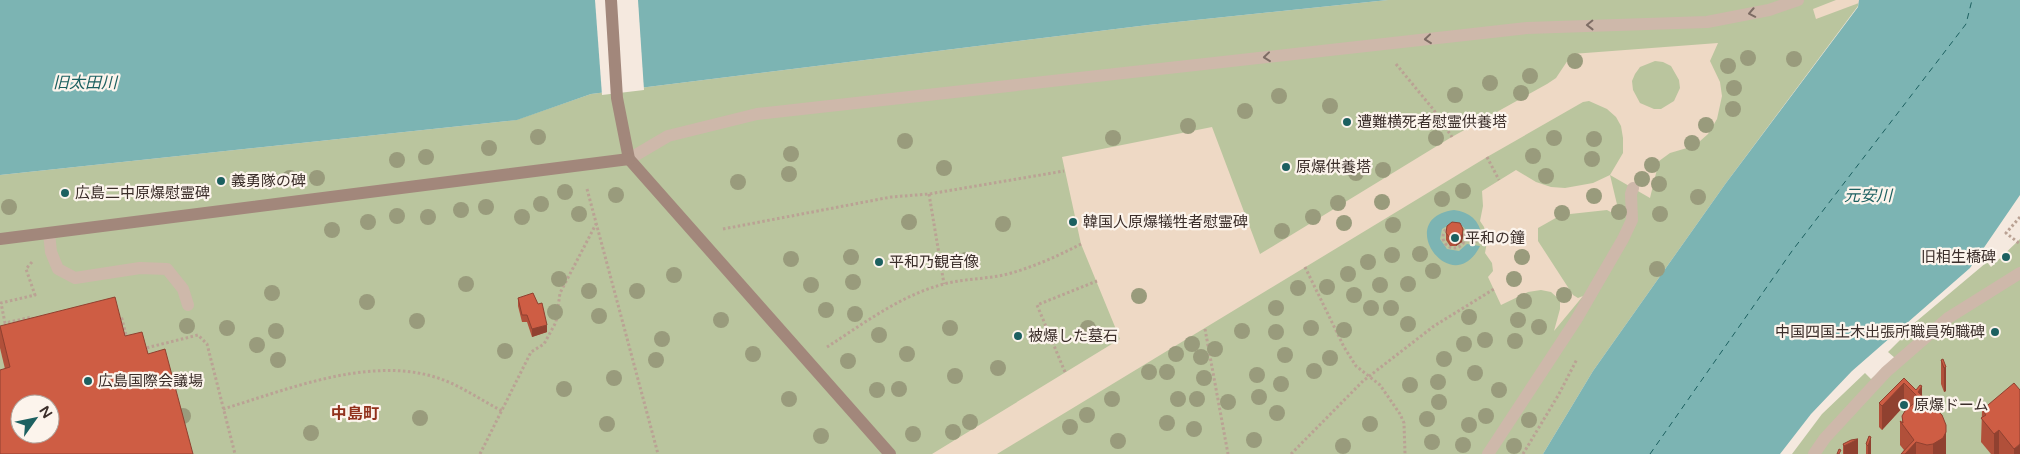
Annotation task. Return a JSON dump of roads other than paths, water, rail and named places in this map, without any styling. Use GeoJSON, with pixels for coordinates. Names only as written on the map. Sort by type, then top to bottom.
{"type":"FeatureCollection","features":[{"type":"Feature","properties":{"kind":"street"},"geometry":{"type":"LineString","coordinates":[[611,0],[617,98],[629,159],[890,454]]}},
{"type":"Feature","properties":{"kind":"street"},"geometry":{"type":"LineString","coordinates":[[0,239],[629,159],[668,136],[758,114],[1527,28],[1706,22],[1769,10],[1798,0]]}},
{"type":"Feature","properties":{"kind":"street"},"geometry":{"type":"LineString","coordinates":[[1488,454],[1576,320],[1623,239],[1632,220],[1631,194],[1633,188]]}},
{"type":"Feature","properties":{"kind":"street"},"geometry":{"type":"LineString","coordinates":[[49,233],[51,252],[58,269],[75,278],[140,268],[167,269],[183,289],[188,305]]}},
{"type":"Feature","properties":{"kind":"street"},"geometry":{"type":"LineString","coordinates":[[1814,454],[1825,438],[1886,372],[1948,318],[2020,274]]}},
{"type":"Feature","properties":{"kind":"water","name":"旧太田川"},"geometry":{"type":"Polygon","coordinates":[[[0,0],[1388,0],[1148,25],[591,94],[517,120],[0,175],[0,0]]]}},
{"type":"Feature","properties":{"kind":"water","name":"元安川"},"geometry":{"type":"Polygon","coordinates":[[[1859,0],[2020,0],[2020,195],[1970,268],[1852,371],[1811,414],[1780,454],[1543,454],[1593,371],[1726,183],[1858,7],[1859,0]]]}},
{"type":"Feature","properties":{"kind":"water"},"geometry":{"type":"Polygon","coordinates":[[[1454,210],[1465,213],[1473,218],[1479,225],[1482,236],[1468,235],[1466,229],[1455,223],[1442,229],[1440,239],[1447,249],[1459,251],[1467,244],[1480,246],[1468,261],[1455,265],[1443,261],[1433,252],[1428,240],[1428,227],[1436,216],[1454,210]]]}},
{"type":"Feature","properties":{"kind":"place","name":"遭難横死者慰霊供養塔"},"geometry":{"type":"Point","coordinates":[1347,122]}},
{"type":"Feature","properties":{"kind":"place","name":"原爆供養塔"},"geometry":{"type":"Point","coordinates":[1286,167]}},
{"type":"Feature","properties":{"kind":"place","name":"義勇隊の碑"},"geometry":{"type":"Point","coordinates":[221,181]}},
{"type":"Feature","properties":{"kind":"place","name":"広島二中原爆慰霊碑"},"geometry":{"type":"Point","coordinates":[65,193]}},
{"type":"Feature","properties":{"kind":"place","name":"韓国人原爆犠牲者慰霊碑"},"geometry":{"type":"Point","coordinates":[1073,222]}},
{"type":"Feature","properties":{"kind":"place","name":"平和の鐘"},"geometry":{"type":"Point","coordinates":[1455,238]}},
{"type":"Feature","properties":{"kind":"place","name":"旧相生橋碑"},"geometry":{"type":"Point","coordinates":[2006,257]}},
{"type":"Feature","properties":{"kind":"place","name":"平和乃観音像"},"geometry":{"type":"Point","coordinates":[879,262]}},
{"type":"Feature","properties":{"kind":"place","name":"中国四国土木出張所職員殉職碑"},"geometry":{"type":"Point","coordinates":[1995,332]}},
{"type":"Feature","properties":{"kind":"place","name":"被爆した墓石"},"geometry":{"type":"Point","coordinates":[1018,336]}},
{"type":"Feature","properties":{"kind":"place","name":"広島国際会議場"},"geometry":{"type":"Point","coordinates":[88,381]}},
{"type":"Feature","properties":{"kind":"place","name":"原爆ドーム"},"geometry":{"type":"Point","coordinates":[1904,405]}},
{"type":"Feature","properties":{"kind":"district","name":"中島町"},"geometry":{"type":"Point","coordinates":[355,414]}}]}
